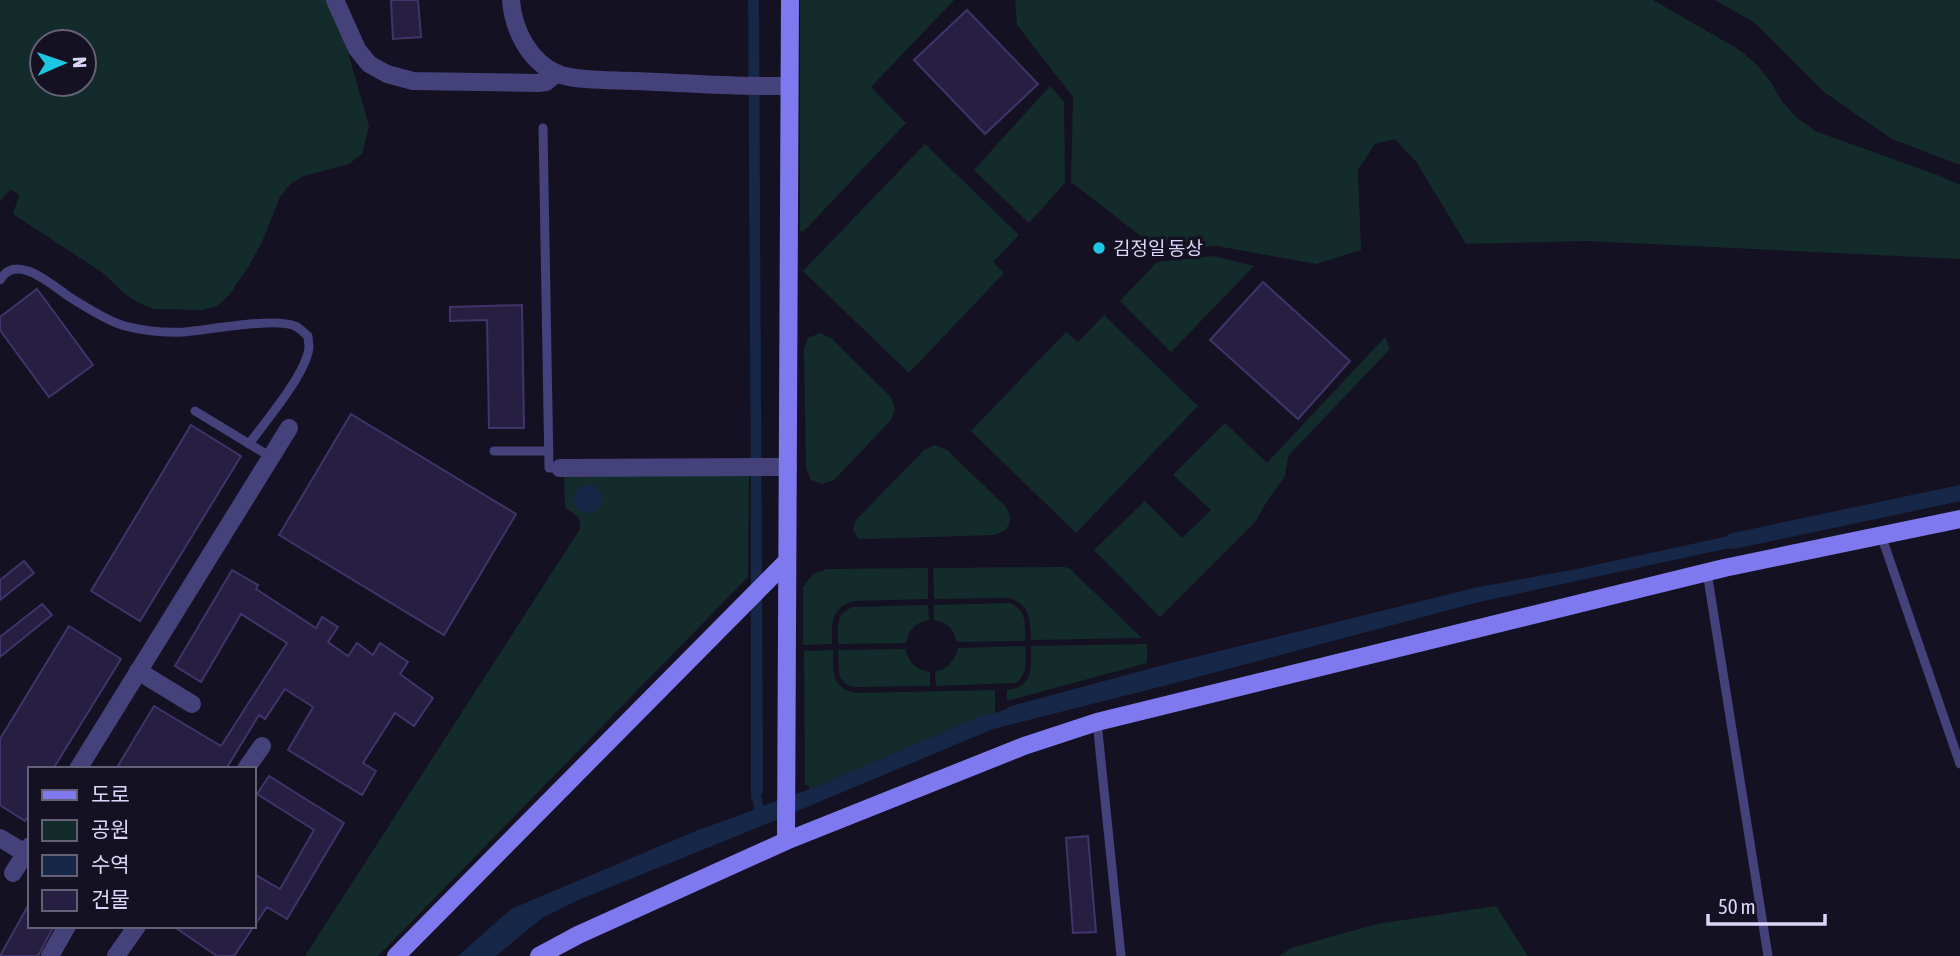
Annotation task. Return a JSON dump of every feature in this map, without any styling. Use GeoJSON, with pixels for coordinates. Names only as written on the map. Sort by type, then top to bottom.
{"type":"FeatureCollection","features":[{"type":"Feature","properties":{"kind":"main road"},"geometry":{"type":"LineString","coordinates":[[786,841],[790,0]]}},
{"type":"Feature","properties":{"kind":"main road"},"geometry":{"type":"LineString","coordinates":[[539,956],[578,935],[786,841],[1024,746],[1097,722],[1707,572],[1960,519]]}},
{"type":"Feature","properties":{"kind":"main road"},"geometry":{"type":"LineString","coordinates":[[396,956],[787,561]]}},
{"type":"Feature","properties":{"kind":"street"},"geometry":{"type":"LineString","coordinates":[[335,0],[357,49],[369,64],[387,75],[413,81],[538,83],[546,82],[557,73]]}},
{"type":"Feature","properties":{"kind":"street"},"geometry":{"type":"LineString","coordinates":[[511,0],[514,23],[524,44],[540,62],[557,73],[587,78],[756,87],[789,86]]}},
{"type":"Feature","properties":{"kind":"street"},"geometry":{"type":"LineString","coordinates":[[79,767],[289,428]]}},
{"type":"Feature","properties":{"kind":"street"},"geometry":{"type":"LineString","coordinates":[[560,468],[788,467]]}},
{"type":"Feature","properties":{"kind":"street"},"geometry":{"type":"LineString","coordinates":[[138,671],[192,704]]}},
{"type":"Feature","properties":{"kind":"street"},"geometry":{"type":"LineString","coordinates":[[247,767],[262,746]]}},
{"type":"Feature","properties":{"kind":"street"},"geometry":{"type":"LineString","coordinates":[[0,838],[28,849],[13,873]]}},
{"type":"Feature","properties":{"kind":"street"},"geometry":{"type":"LineString","coordinates":[[50,956],[66,928]]}},
{"type":"Feature","properties":{"kind":"street"},"geometry":{"type":"LineString","coordinates":[[116,956],[136,928]]}},
{"type":"Feature","properties":{"kind":"lane"},"geometry":{"type":"LineString","coordinates":[[542,128],[549,451],[550,468],[560,468]]}},
{"type":"Feature","properties":{"kind":"lane"},"geometry":{"type":"LineString","coordinates":[[0,280],[15,269],[33,272],[68,296],[122,326],[153,332],[183,332],[277,322],[294,325],[308,336],[309,347],[305,363],[249,444]]}},
{"type":"Feature","properties":{"kind":"lane"},"geometry":{"type":"LineString","coordinates":[[195,411],[271,457]]}},
{"type":"Feature","properties":{"kind":"lane"},"geometry":{"type":"LineString","coordinates":[[494,451],[549,451]]}},
{"type":"Feature","properties":{"kind":"lane"},"geometry":{"type":"LineString","coordinates":[[1881,535],[1960,764]]}},
{"type":"Feature","properties":{"kind":"lane"},"geometry":{"type":"LineString","coordinates":[[1707,572],[1768,956]]}},
{"type":"Feature","properties":{"kind":"lane"},"geometry":{"type":"LineString","coordinates":[[1097,722],[1121,956]]}},
{"type":"Feature","properties":{"kind":"green space"},"geometry":{"type":"Polygon","coordinates":[[[0,0],[329,0],[341,28],[369,126],[362,154],[349,164],[304,176],[290,184],[280,197],[262,242],[247,269],[229,295],[217,306],[202,310],[154,309],[139,303],[103,273],[13,214],[19,195],[11,189],[0,201],[0,0]]]}},
{"type":"Feature","properties":{"kind":"green space"},"geometry":{"type":"Polygon","coordinates":[[[800,0],[954,0],[871,87],[906,123],[803,232],[800,231],[800,0]]]}},
{"type":"Feature","properties":{"kind":"green space"},"geometry":{"type":"Polygon","coordinates":[[[1015,0],[1653,0],[1738,49],[1755,63],[1796,117],[1815,131],[1960,185],[1960,259],[1587,241],[1466,244],[1417,163],[1395,139],[1375,144],[1358,170],[1361,250],[1316,264],[1217,246],[1159,250],[1071,182],[1073,97],[1017,25],[1015,0]]]}},
{"type":"Feature","properties":{"kind":"green space"},"geometry":{"type":"Polygon","coordinates":[[[1715,0],[1960,0],[1960,165],[1892,139],[1824,92],[1755,23],[1715,0]]]}},
{"type":"Feature","properties":{"kind":"green space"},"geometry":{"type":"Polygon","coordinates":[[[1050,86],[1064,102],[1065,183],[1029,223],[974,170],[1050,86]]]}},
{"type":"Feature","properties":{"kind":"green space"},"geometry":{"type":"Polygon","coordinates":[[[925,144],[1019,235],[993,262],[1004,273],[909,373],[803,271],[925,144]]]}},
{"type":"Feature","properties":{"kind":"green space"},"geometry":{"type":"Polygon","coordinates":[[[1214,256],[1254,266],[1171,352],[1120,301],[1157,262],[1214,256]]]}},
{"type":"Feature","properties":{"kind":"green space"},"geometry":{"type":"Polygon","coordinates":[[[1104,315],[1198,406],[1076,533],[971,431],[1066,332],[1078,342],[1104,315]]]}},
{"type":"Feature","properties":{"kind":"green space"},"geometry":{"type":"Polygon","coordinates":[[[820,333],[831,338],[891,397],[895,408],[891,420],[834,480],[822,484],[811,480],[806,468],[804,349],[808,338],[820,333]]]}},
{"type":"Feature","properties":{"kind":"green space"},"geometry":{"type":"Polygon","coordinates":[[[1385,337],[1390,349],[1288,456],[1285,476],[1255,522],[1160,617],[1094,550],[1145,501],[1182,538],[1211,510],[1173,475],[1225,423],[1267,463],[1385,337]]]}},
{"type":"Feature","properties":{"kind":"green space"},"geometry":{"type":"Polygon","coordinates":[[[935,445],[947,450],[1006,507],[1011,519],[1006,530],[995,535],[858,538],[853,529],[856,520],[924,450],[935,445]]]}},
{"type":"Feature","properties":{"kind":"green space"},"geometry":{"type":"Polygon","coordinates":[[[564,476],[749,476],[748,577],[378,956],[305,956],[580,529],[579,518],[565,508],[564,476]]]}},
{"type":"Feature","properties":{"kind":"green space"},"geometry":{"type":"Polygon","coordinates":[[[1065,567],[1142,638],[1031,640],[1026,610],[1010,598],[934,599],[933,568],[1065,567]]]}},
{"type":"Feature","properties":{"kind":"green space"},"geometry":{"type":"Polygon","coordinates":[[[928,568],[928,599],[854,601],[836,612],[832,644],[803,645],[803,587],[813,574],[827,569],[928,568]]]}},
{"type":"Feature","properties":{"kind":"green space"},"geometry":{"type":"Polygon","coordinates":[[[1010,603],[1022,614],[1025,641],[957,642],[949,627],[934,620],[934,605],[1010,603]]]}},
{"type":"Feature","properties":{"kind":"green space"},"geometry":{"type":"Polygon","coordinates":[[[928,605],[929,620],[913,627],[906,643],[838,644],[839,621],[843,612],[848,609],[928,605]]]}},
{"type":"Feature","properties":{"kind":"green space"},"geometry":{"type":"Polygon","coordinates":[[[1147,644],[1147,663],[1007,701],[1007,690],[1022,685],[1029,675],[1031,646],[1147,644]]]}},
{"type":"Feature","properties":{"kind":"green space"},"geometry":{"type":"Polygon","coordinates":[[[1025,646],[1024,671],[1016,683],[936,686],[935,672],[950,664],[958,648],[1025,646]]]}},
{"type":"Feature","properties":{"kind":"green space"},"geometry":{"type":"Polygon","coordinates":[[[905,649],[914,665],[930,672],[930,686],[856,687],[844,683],[839,674],[838,650],[905,649]]]}},
{"type":"Feature","properties":{"kind":"green space"},"geometry":{"type":"Polygon","coordinates":[[[833,650],[835,678],[848,691],[995,690],[995,713],[985,714],[810,789],[805,785],[804,651],[833,650]]]}},
{"type":"Feature","properties":{"kind":"green space"},"geometry":{"type":"Polygon","coordinates":[[[1496,906],[1528,956],[1280,956],[1291,948],[1377,924],[1496,906]]]}},
{"type":"Feature","properties":{"kind":"water"},"geometry":{"type":"Polygon","coordinates":[[[748,0],[759,0],[763,806],[810,789],[985,714],[1167,664],[1474,588],[1752,531],[1753,543],[1479,602],[993,729],[576,901],[542,918],[496,956],[458,956],[511,909],[698,830],[754,810],[751,799],[748,0]]]}},
{"type":"Feature","properties":{"kind":"water"},"geometry":{"type":"Polygon","coordinates":[[[588,485],[598,489],[602,499],[598,509],[588,513],[578,509],[574,499],[578,489],[588,485]]]}},
{"type":"Feature","properties":{"kind":"building"},"geometry":{"type":"Polygon","coordinates":[[[391,0],[418,0],[421,37],[393,39],[391,0]]]}},
{"type":"Feature","properties":{"kind":"building"},"geometry":{"type":"Polygon","coordinates":[[[967,10],[1038,84],[985,134],[914,60],[967,10]]]}},
{"type":"Feature","properties":{"kind":"building"},"geometry":{"type":"Polygon","coordinates":[[[1263,282],[1350,361],[1298,419],[1210,340],[1263,282]]]}},
{"type":"Feature","properties":{"kind":"building"},"geometry":{"type":"Polygon","coordinates":[[[37,289],[93,365],[49,397],[0,330],[0,317],[37,289]]]}},
{"type":"Feature","properties":{"kind":"building"},"geometry":{"type":"Polygon","coordinates":[[[522,305],[524,428],[489,428],[487,320],[450,321],[450,307],[522,305]]]}},
{"type":"Feature","properties":{"kind":"building"},"geometry":{"type":"Polygon","coordinates":[[[351,414],[516,514],[444,635],[279,535],[351,414]]]}},
{"type":"Feature","properties":{"kind":"building"},"geometry":{"type":"Polygon","coordinates":[[[191,425],[241,456],[140,621],[91,591],[191,425]]]}},
{"type":"Feature","properties":{"kind":"building"},"geometry":{"type":"Polygon","coordinates":[[[24,561],[34,573],[0,600],[0,580],[24,561]]]}},
{"type":"Feature","properties":{"kind":"building"},"geometry":{"type":"Polygon","coordinates":[[[232,570],[258,585],[256,589],[316,628],[322,617],[338,627],[328,642],[348,656],[357,643],[373,655],[380,643],[408,662],[400,674],[433,698],[414,726],[395,713],[363,763],[376,771],[362,795],[288,750],[313,707],[285,689],[265,719],[259,715],[227,767],[117,767],[154,706],[221,746],[287,643],[241,614],[201,682],[175,666],[232,570]]]}},
{"type":"Feature","properties":{"kind":"building"},"geometry":{"type":"Polygon","coordinates":[[[42,604],[52,615],[0,657],[0,637],[42,604]]]}},
{"type":"Feature","properties":{"kind":"building"},"geometry":{"type":"Polygon","coordinates":[[[69,626],[121,659],[54,767],[28,767],[28,817],[25,821],[0,805],[0,739],[69,626]]]}},
{"type":"Feature","properties":{"kind":"building"},"geometry":{"type":"Polygon","coordinates":[[[269,776],[344,823],[287,919],[267,907],[256,923],[256,875],[280,889],[314,830],[257,794],[269,776]]]}},
{"type":"Feature","properties":{"kind":"building"},"geometry":{"type":"Polygon","coordinates":[[[1088,836],[1096,932],[1073,933],[1066,838],[1088,836]]]}},
{"type":"Feature","properties":{"kind":"building"},"geometry":{"type":"Polygon","coordinates":[[[28,906],[28,928],[53,928],[38,956],[0,956],[28,906]]]}},
{"type":"Feature","properties":{"kind":"building"},"geometry":{"type":"Polygon","coordinates":[[[176,928],[253,928],[234,956],[217,956],[176,928]]]}},
{"type":"Feature","properties":{"kind":"waterway"},"geometry":{"type":"LineString","coordinates":[[1733,541],[1960,493]]}},
{"type":"Feature","properties":{"kind":"place","name":"김정일 동상"},"geometry":{"type":"Point","coordinates":[1099,248]}}]}
